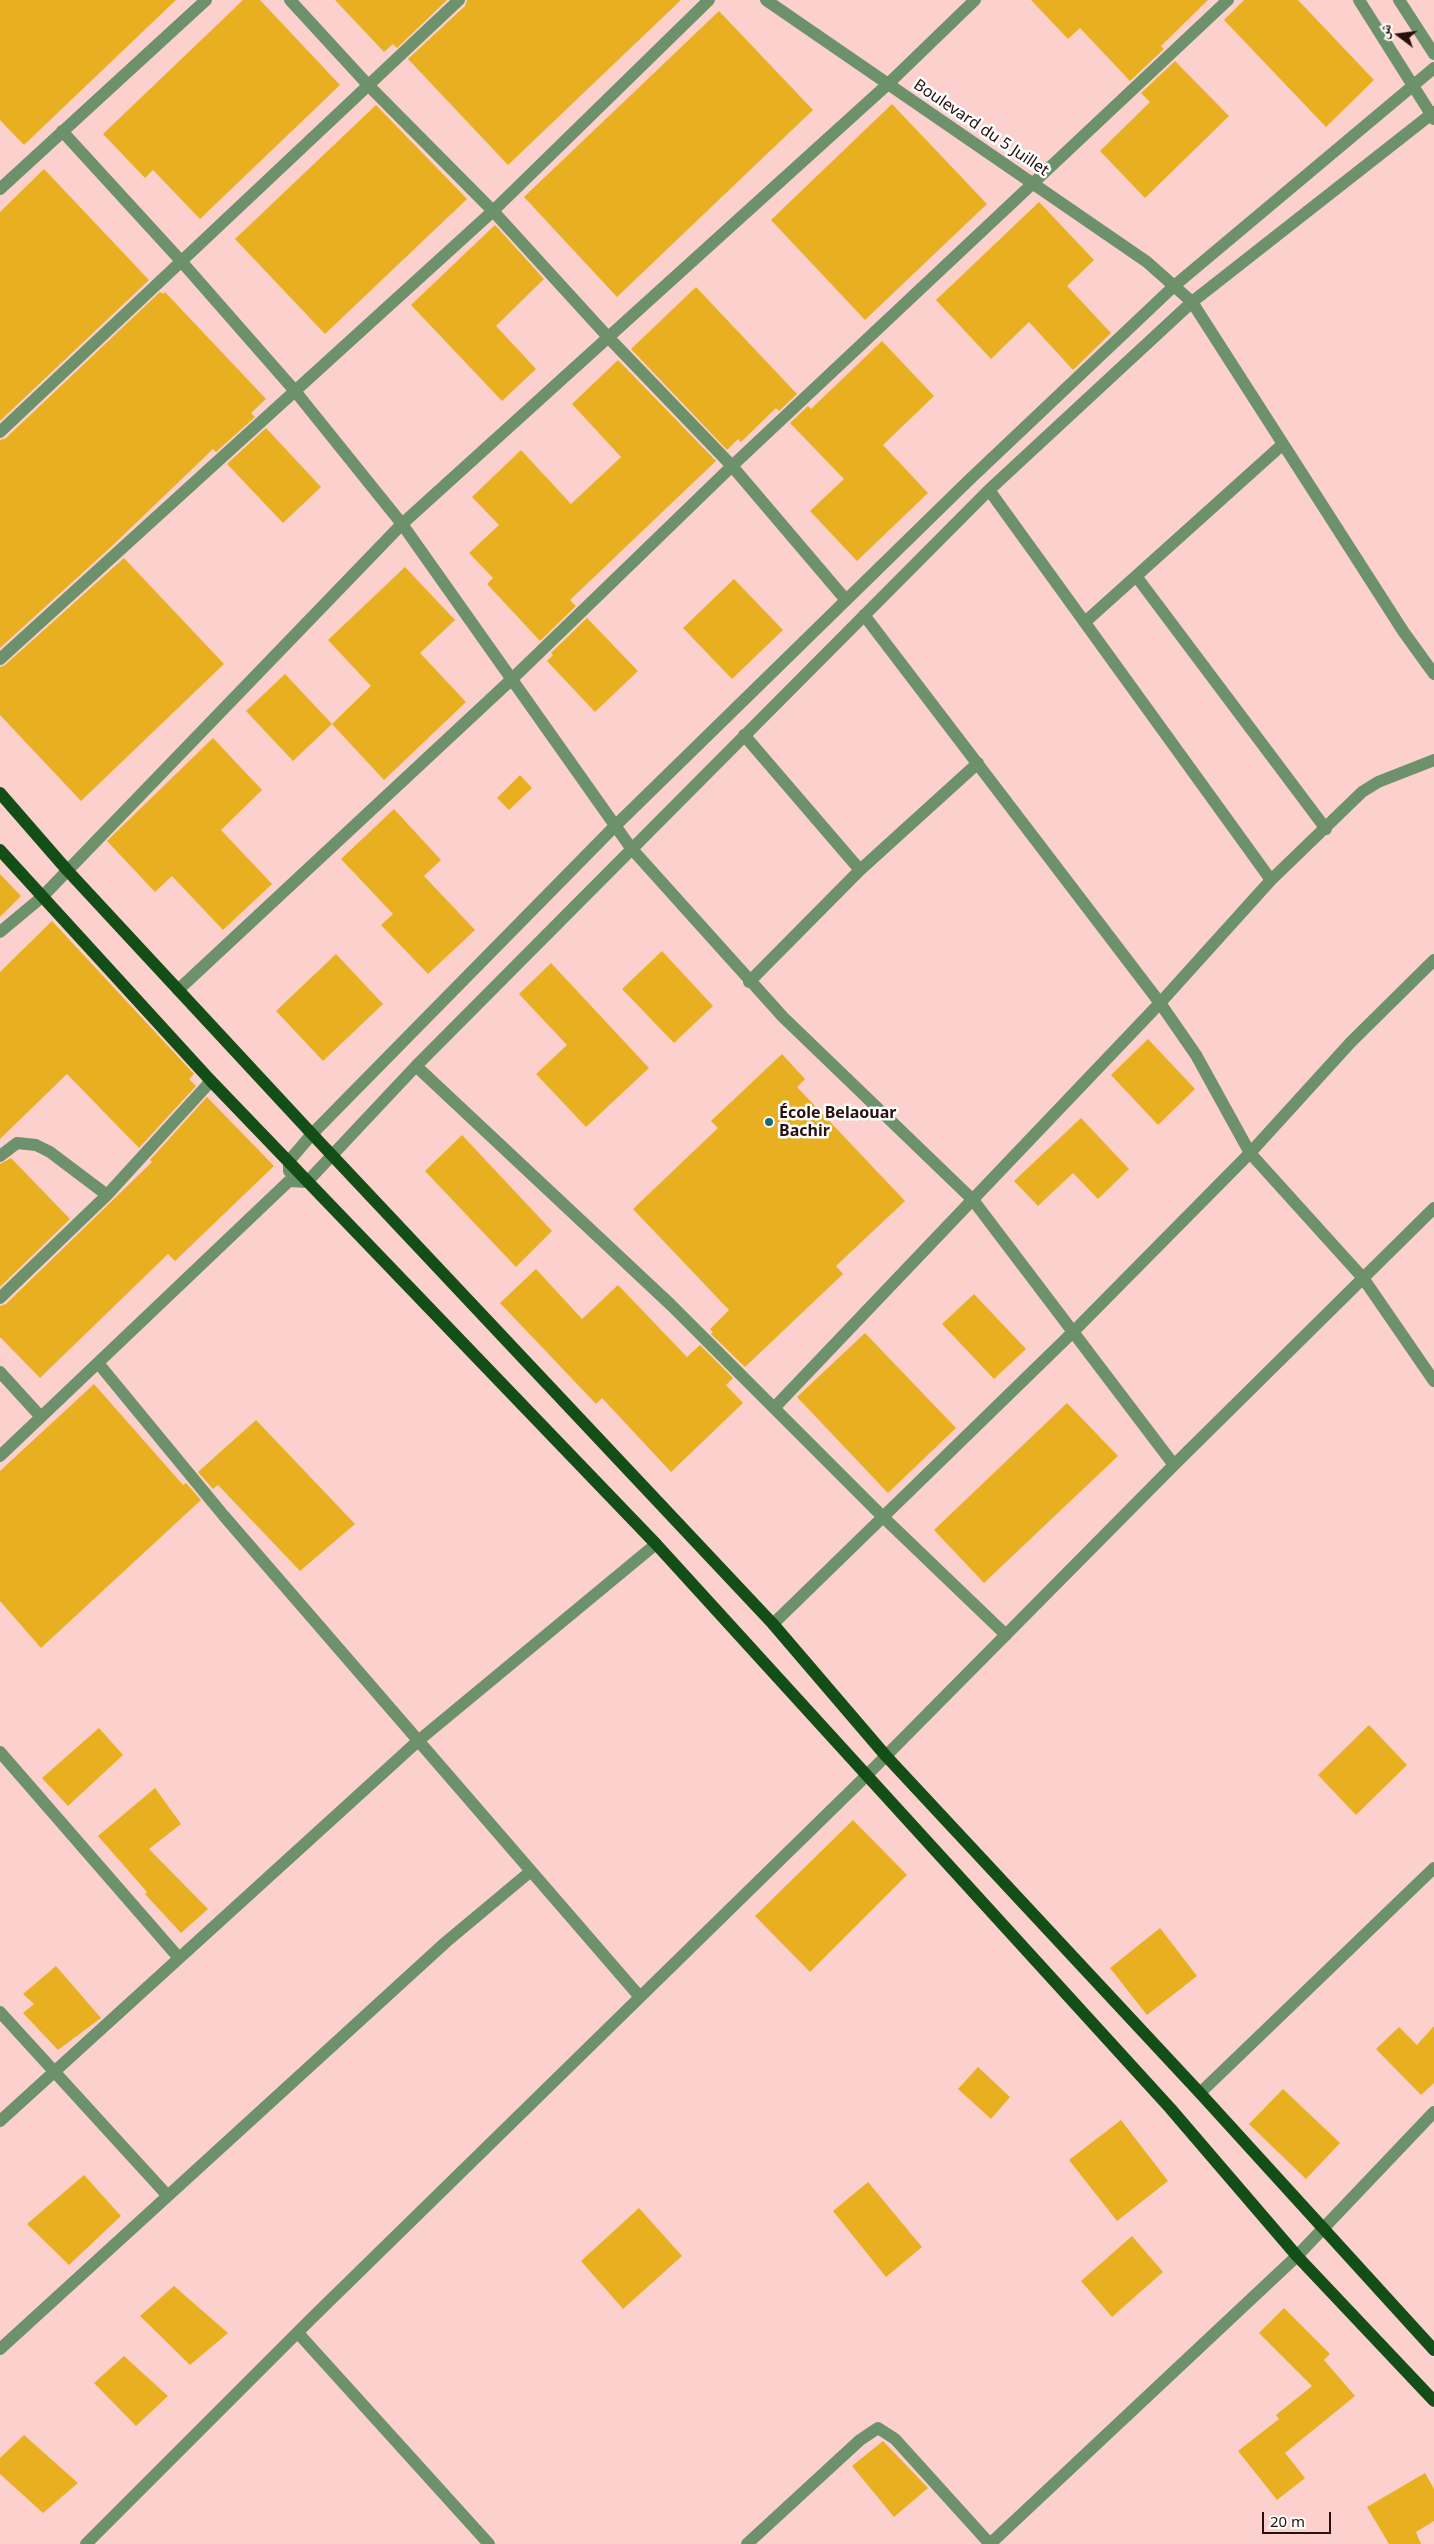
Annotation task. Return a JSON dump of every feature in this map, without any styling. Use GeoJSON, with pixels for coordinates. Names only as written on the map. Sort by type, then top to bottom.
{"type":"FeatureCollection","features":[{"type":"Feature","properties":{"kind":"main road"},"geometry":{"type":"LineString","coordinates":[[0,793],[178,990],[773,1624],[886,1756],[1200,2093],[1434,2350]]}},
{"type":"Feature","properties":{"kind":"main road"},"geometry":{"type":"LineString","coordinates":[[0,850],[211,1081],[656,1544],[1170,2108],[1297,2256],[1434,2401]]}},
{"type":"Feature","properties":{"kind":"street"},"geometry":{"type":"LineString","coordinates":[[0,189],[206,0]]}},
{"type":"Feature","properties":{"kind":"street"},"geometry":{"type":"LineString","coordinates":[[290,0],[369,86],[493,211],[608,337],[732,466],[846,600]]}},
{"type":"Feature","properties":{"kind":"street"},"geometry":{"type":"LineString","coordinates":[[0,432],[459,0]]}},
{"type":"Feature","properties":{"kind":"street"},"geometry":{"type":"LineString","coordinates":[[0,659],[493,211],[710,0]]}},
{"type":"Feature","properties":{"kind":"street","name":"Boulevard du 5 Juillet"},"geometry":{"type":"LineString","coordinates":[[766,0],[1147,262],[1192,302],[1403,631],[1434,674]]}},
{"type":"Feature","properties":{"kind":"street"},"geometry":{"type":"LineString","coordinates":[[0,932],[42,897],[402,524],[888,84],[975,0]]}},
{"type":"Feature","properties":{"kind":"street"},"geometry":{"type":"LineString","coordinates":[[178,990],[512,679],[732,466],[1228,0]]}},
{"type":"Feature","properties":{"kind":"street"},"geometry":{"type":"LineString","coordinates":[[0,1456],[289,1182],[307,1182],[416,1066],[989,490],[1192,302],[1433,116],[1359,0]]}},
{"type":"Feature","properties":{"kind":"street"},"geometry":{"type":"LineString","coordinates":[[1399,0],[1434,54]]}},
{"type":"Feature","properties":{"kind":"street"},"geometry":{"type":"LineString","coordinates":[[289,1182],[289,1161],[312,1134],[614,827],[846,600],[1174,286],[1434,68]]}},
{"type":"Feature","properties":{"kind":"street"},"geometry":{"type":"LineString","coordinates":[[62,131],[181,261],[295,391],[402,524],[614,827],[631,848],[782,1017],[973,1200],[1074,1330],[1174,1465]]}},
{"type":"Feature","properties":{"kind":"street"},"geometry":{"type":"LineString","coordinates":[[1085,622],[1283,444]]}},
{"type":"Feature","properties":{"kind":"street"},"geometry":{"type":"LineString","coordinates":[[989,490],[1271,880]]}},
{"type":"Feature","properties":{"kind":"street"},"geometry":{"type":"LineString","coordinates":[[1136,576],[1326,829]]}},
{"type":"Feature","properties":{"kind":"street"},"geometry":{"type":"LineString","coordinates":[[864,615],[1160,1003],[1196,1055],[1250,1153],[1363,1278],[1434,1381]]}},
{"type":"Feature","properties":{"kind":"street"},"geometry":{"type":"LineString","coordinates":[[744,735],[860,870]]}},
{"type":"Feature","properties":{"kind":"street"},"geometry":{"type":"LineString","coordinates":[[774,1408],[1160,1003],[1271,880],[1326,829],[1362,792],[1378,782],[1434,760]]}},
{"type":"Feature","properties":{"kind":"street"},"geometry":{"type":"LineString","coordinates":[[749,982],[860,870],[978,763]]}},
{"type":"Feature","properties":{"kind":"street"},"geometry":{"type":"LineString","coordinates":[[773,1624],[1074,1330],[1250,1153],[1351,1042],[1434,960]]}},
{"type":"Feature","properties":{"kind":"street"},"geometry":{"type":"LineString","coordinates":[[416,1066],[671,1305],[882,1516],[1006,1635]]}},
{"type":"Feature","properties":{"kind":"street"},"geometry":{"type":"LineString","coordinates":[[0,1298],[107,1196],[211,1081]]}},
{"type":"Feature","properties":{"kind":"street"},"geometry":{"type":"LineString","coordinates":[[0,1156],[16,1143],[36,1145],[50,1152],[107,1196]]}},
{"type":"Feature","properties":{"kind":"street"},"geometry":{"type":"LineString","coordinates":[[86,2544],[298,2332],[866,1776],[1174,1465],[1434,1208]]}},
{"type":"Feature","properties":{"kind":"street"},"geometry":{"type":"LineString","coordinates":[[98,1363],[224,1516],[640,1997]]}},
{"type":"Feature","properties":{"kind":"street"},"geometry":{"type":"LineString","coordinates":[[0,1372],[41,1417]]}},
{"type":"Feature","properties":{"kind":"street"},"geometry":{"type":"LineString","coordinates":[[0,2121],[418,1741],[656,1544]]}},
{"type":"Feature","properties":{"kind":"street"},"geometry":{"type":"LineString","coordinates":[[0,1752],[179,1958]]}},
{"type":"Feature","properties":{"kind":"street"},"geometry":{"type":"LineString","coordinates":[[1200,2093],[1434,1868]]}},
{"type":"Feature","properties":{"kind":"street"},"geometry":{"type":"LineString","coordinates":[[0,2349],[446,1942],[531,1871]]}},
{"type":"Feature","properties":{"kind":"street"},"geometry":{"type":"LineString","coordinates":[[0,2012],[167,2195]]}},
{"type":"Feature","properties":{"kind":"street"},"geometry":{"type":"LineString","coordinates":[[747,2544],[870,2431],[878,2428],[895,2439],[990,2544],[1297,2256],[1322,2227],[1434,2112]]}},
{"type":"Feature","properties":{"kind":"street"},"geometry":{"type":"LineString","coordinates":[[298,2332],[489,2544]]}},
{"type":"Feature","properties":{"kind":"building"},"geometry":{"type":"Polygon","coordinates":[[[0,0],[176,0],[24,145],[0,120],[0,0]]]}},
{"type":"Feature","properties":{"kind":"building"},"geometry":{"type":"Polygon","coordinates":[[[243,0],[260,0],[340,85],[200,219],[153,170],[145,178],[103,134],[243,0]]]}},
{"type":"Feature","properties":{"kind":"building"},"geometry":{"type":"Polygon","coordinates":[[[335,0],[447,0],[397,48],[393,44],[384,52],[335,0]]]}},
{"type":"Feature","properties":{"kind":"building"},"geometry":{"type":"Polygon","coordinates":[[[467,0],[681,0],[508,165],[408,59],[465,6],[467,0]]]}},
{"type":"Feature","properties":{"kind":"building"},"geometry":{"type":"Polygon","coordinates":[[[1031,0],[1208,0],[1161,46],[1164,49],[1130,81],[1080,28],[1068,39],[1031,0]]]}},
{"type":"Feature","properties":{"kind":"building"},"geometry":{"type":"Polygon","coordinates":[[[1244,0],[1298,0],[1374,80],[1326,127],[1224,20],[1244,0]]]}},
{"type":"Feature","properties":{"kind":"building"},"geometry":{"type":"Polygon","coordinates":[[[719,11],[813,110],[617,297],[524,197],[719,11]]]}},
{"type":"Feature","properties":{"kind":"building"},"geometry":{"type":"Polygon","coordinates":[[[1175,61],[1229,116],[1145,198],[1100,151],[1150,102],[1141,93],[1175,61]]]}},
{"type":"Feature","properties":{"kind":"building"},"geometry":{"type":"Polygon","coordinates":[[[892,104],[987,204],[865,320],[771,220],[892,104]]]}},
{"type":"Feature","properties":{"kind":"building"},"geometry":{"type":"Polygon","coordinates":[[[376,105],[467,199],[325,334],[235,239],[376,105]]]}},
{"type":"Feature","properties":{"kind":"building"},"geometry":{"type":"Polygon","coordinates":[[[44,169],[149,280],[0,421],[0,212],[44,169]]]}},
{"type":"Feature","properties":{"kind":"building"},"geometry":{"type":"Polygon","coordinates":[[[1039,202],[1094,260],[1067,286],[1111,333],[1073,370],[1029,322],[991,359],[936,300],[1039,202]]]}},
{"type":"Feature","properties":{"kind":"building"},"geometry":{"type":"Polygon","coordinates":[[[495,225],[544,279],[496,326],[536,369],[502,401],[411,305],[495,225]]]}},
{"type":"Feature","properties":{"kind":"building"},"geometry":{"type":"Polygon","coordinates":[[[696,287],[797,394],[779,411],[776,408],[741,442],[738,439],[727,450],[631,349],[696,287]]]}},
{"type":"Feature","properties":{"kind":"building"},"geometry":{"type":"Polygon","coordinates":[[[160,292],[163,294],[165,292],[266,399],[251,413],[255,417],[216,452],[213,449],[112,546],[0,648],[0,440],[6,438],[160,292]]]}},
{"type":"Feature","properties":{"kind":"building"},"geometry":{"type":"Polygon","coordinates":[[[882,341],[934,396],[883,445],[928,493],[857,561],[810,511],[844,479],[790,423],[808,406],[811,409],[882,341]]]}},
{"type":"Feature","properties":{"kind":"building"},"geometry":{"type":"Polygon","coordinates":[[[618,360],[716,461],[570,600],[576,606],[540,641],[487,584],[493,578],[469,553],[499,525],[472,497],[521,450],[571,504],[621,457],[572,404],[618,360]]]}},
{"type":"Feature","properties":{"kind":"building"},"geometry":{"type":"Polygon","coordinates":[[[266,428],[321,487],[283,523],[227,464],[266,428]]]}},
{"type":"Feature","properties":{"kind":"building"},"geometry":{"type":"Polygon","coordinates":[[[124,558],[224,664],[81,801],[0,715],[0,667],[5,665],[124,558]]]}},
{"type":"Feature","properties":{"kind":"building"},"geometry":{"type":"Polygon","coordinates":[[[405,567],[455,620],[420,653],[466,702],[384,780],[332,724],[371,686],[328,640],[405,567]]]}},
{"type":"Feature","properties":{"kind":"building"},"geometry":{"type":"Polygon","coordinates":[[[734,579],[783,630],[732,679],[683,628],[734,579]]]}},
{"type":"Feature","properties":{"kind":"building"},"geometry":{"type":"Polygon","coordinates":[[[587,618],[638,671],[595,712],[547,661],[553,655],[551,653],[587,618]]]}},
{"type":"Feature","properties":{"kind":"building"},"geometry":{"type":"Polygon","coordinates":[[[285,674],[332,724],[293,761],[246,711],[285,674]]]}},
{"type":"Feature","properties":{"kind":"building"},"geometry":{"type":"Polygon","coordinates":[[[213,738],[262,790],[221,830],[272,884],[223,930],[172,876],[155,892],[107,841],[213,738]]]}},
{"type":"Feature","properties":{"kind":"building"},"geometry":{"type":"Polygon","coordinates":[[[520,775],[532,788],[509,810],[497,798],[520,775]]]}},
{"type":"Feature","properties":{"kind":"building"},"geometry":{"type":"Polygon","coordinates":[[[394,809],[441,860],[424,876],[475,930],[428,974],[381,925],[393,914],[341,859],[394,809]]]}},
{"type":"Feature","properties":{"kind":"building"},"geometry":{"type":"Polygon","coordinates":[[[0,874],[21,896],[0,917],[0,874]]]}},
{"type":"Feature","properties":{"kind":"building"},"geometry":{"type":"Polygon","coordinates":[[[52,921],[194,1074],[189,1079],[196,1086],[139,1148],[67,1074],[0,1139],[0,972],[52,921]]]}},
{"type":"Feature","properties":{"kind":"building"},"geometry":{"type":"Polygon","coordinates":[[[662,951],[713,1006],[674,1043],[622,989],[662,951]]]}},
{"type":"Feature","properties":{"kind":"building"},"geometry":{"type":"Polygon","coordinates":[[[336,954],[383,1004],[323,1061],[276,1011],[336,954]]]}},
{"type":"Feature","properties":{"kind":"building"},"geometry":{"type":"Polygon","coordinates":[[[551,963],[649,1068],[586,1127],[536,1074],[567,1045],[519,994],[551,963]]]}},
{"type":"Feature","properties":{"kind":"building"},"geometry":{"type":"Polygon","coordinates":[[[1148,1039],[1195,1089],[1158,1125],[1111,1075],[1148,1039]]]}},
{"type":"Feature","properties":{"kind":"building","name":"École Belaouar Bachir"},"geometry":{"type":"Polygon","coordinates":[[[782,1054],[805,1079],[797,1087],[905,1201],[836,1266],[843,1274],[745,1367],[711,1334],[713,1332],[710,1329],[729,1310],[633,1209],[718,1128],[711,1121],[782,1054]]]}},
{"type":"Feature","properties":{"kind":"building"},"geometry":{"type":"Polygon","coordinates":[[[207,1097],[274,1166],[175,1261],[168,1254],[40,1378],[0,1337],[0,1306],[6,1304],[152,1162],[150,1160],[207,1097]]]}},
{"type":"Feature","properties":{"kind":"building"},"geometry":{"type":"Polygon","coordinates":[[[1081,1118],[1129,1169],[1098,1199],[1073,1173],[1038,1206],[1014,1181],[1081,1118]]]}},
{"type":"Feature","properties":{"kind":"building"},"geometry":{"type":"Polygon","coordinates":[[[462,1135],[552,1231],[516,1267],[425,1171],[462,1135]]]}},
{"type":"Feature","properties":{"kind":"building"},"geometry":{"type":"Polygon","coordinates":[[[11,1158],[70,1219],[0,1287],[0,1164],[11,1158]]]}},
{"type":"Feature","properties":{"kind":"building"},"geometry":{"type":"Polygon","coordinates":[[[536,1269],[582,1319],[618,1285],[687,1357],[700,1345],[733,1378],[726,1385],[743,1403],[671,1472],[602,1398],[596,1404],[500,1303],[536,1269]]]}},
{"type":"Feature","properties":{"kind":"building"},"geometry":{"type":"Polygon","coordinates":[[[974,1294],[1026,1349],[994,1379],[942,1324],[974,1294]]]}},
{"type":"Feature","properties":{"kind":"building"},"geometry":{"type":"Polygon","coordinates":[[[865,1333],[956,1428],[888,1493],[797,1397],[865,1333]]]}},
{"type":"Feature","properties":{"kind":"building"},"geometry":{"type":"Polygon","coordinates":[[[94,1384],[183,1485],[186,1483],[201,1500],[41,1648],[0,1601],[0,1471],[94,1384]]]}},
{"type":"Feature","properties":{"kind":"building"},"geometry":{"type":"Polygon","coordinates":[[[1067,1403],[1118,1456],[984,1583],[934,1530],[1067,1403]]]}},
{"type":"Feature","properties":{"kind":"building"},"geometry":{"type":"Polygon","coordinates":[[[256,1420],[355,1524],[300,1571],[218,1485],[213,1489],[198,1472],[256,1420]]]}},
{"type":"Feature","properties":{"kind":"building"},"geometry":{"type":"Polygon","coordinates":[[[1369,1725],[1407,1765],[1356,1815],[1318,1775],[1369,1725]]]}},
{"type":"Feature","properties":{"kind":"building"},"geometry":{"type":"Polygon","coordinates":[[[99,1728],[123,1755],[68,1806],[42,1778],[99,1728]]]}},
{"type":"Feature","properties":{"kind":"building"},"geometry":{"type":"Polygon","coordinates":[[[155,1788],[181,1824],[149,1849],[208,1909],[181,1933],[145,1894],[147,1892],[98,1836],[155,1788]]]}},
{"type":"Feature","properties":{"kind":"building"},"geometry":{"type":"Polygon","coordinates":[[[853,1820],[907,1875],[810,1972],[755,1916],[853,1820]]]}},
{"type":"Feature","properties":{"kind":"building"},"geometry":{"type":"Polygon","coordinates":[[[1160,1928],[1197,1976],[1147,2015],[1110,1968],[1160,1928]]]}},
{"type":"Feature","properties":{"kind":"building"},"geometry":{"type":"Polygon","coordinates":[[[56,1966],[101,2018],[58,2050],[23,2013],[34,2004],[23,1994],[56,1966]]]}},
{"type":"Feature","properties":{"kind":"building"},"geometry":{"type":"Polygon","coordinates":[[[1434,2026],[1434,2083],[1421,2095],[1376,2049],[1399,2027],[1417,2045],[1434,2026]]]}},
{"type":"Feature","properties":{"kind":"building"},"geometry":{"type":"Polygon","coordinates":[[[978,2067],[1010,2097],[991,2119],[958,2089],[978,2067]]]}},
{"type":"Feature","properties":{"kind":"building"},"geometry":{"type":"Polygon","coordinates":[[[1283,2089],[1340,2143],[1306,2179],[1249,2124],[1283,2089]]]}},
{"type":"Feature","properties":{"kind":"building"},"geometry":{"type":"Polygon","coordinates":[[[1121,2120],[1168,2181],[1117,2221],[1069,2160],[1121,2120]]]}},
{"type":"Feature","properties":{"kind":"building"},"geometry":{"type":"Polygon","coordinates":[[[84,2175],[121,2216],[69,2265],[27,2224],[84,2175]]]}},
{"type":"Feature","properties":{"kind":"building"},"geometry":{"type":"Polygon","coordinates":[[[868,2182],[922,2247],[886,2277],[833,2211],[868,2182]]]}},
{"type":"Feature","properties":{"kind":"building"},"geometry":{"type":"Polygon","coordinates":[[[639,2208],[682,2256],[623,2309],[581,2261],[639,2208]]]}},
{"type":"Feature","properties":{"kind":"building"},"geometry":{"type":"Polygon","coordinates":[[[1132,2236],[1163,2272],[1112,2317],[1081,2281],[1132,2236]]]}},
{"type":"Feature","properties":{"kind":"building"},"geometry":{"type":"Polygon","coordinates":[[[174,2286],[228,2333],[190,2365],[140,2316],[174,2286]]]}},
{"type":"Feature","properties":{"kind":"building"},"geometry":{"type":"Polygon","coordinates":[[[1284,2308],[1330,2354],[1324,2360],[1355,2396],[1285,2453],[1305,2478],[1277,2500],[1238,2451],[1279,2419],[1276,2415],[1312,2386],[1259,2333],[1284,2308]]]}},
{"type":"Feature","properties":{"kind":"building"},"geometry":{"type":"Polygon","coordinates":[[[124,2356],[168,2396],[136,2426],[94,2383],[124,2356]]]}},
{"type":"Feature","properties":{"kind":"building"},"geometry":{"type":"Polygon","coordinates":[[[24,2435],[78,2483],[43,2513],[0,2474],[0,2458],[24,2435]]]}},
{"type":"Feature","properties":{"kind":"building"},"geometry":{"type":"Polygon","coordinates":[[[883,2441],[928,2488],[894,2517],[852,2466],[883,2441]]]}},
{"type":"Feature","properties":{"kind":"building"},"geometry":{"type":"Polygon","coordinates":[[[1425,2473],[1434,2489],[1434,2521],[1416,2532],[1421,2544],[1389,2544],[1367,2507],[1425,2473]]]}},
{"type":"Feature","properties":{"kind":"place","name":"École Belaouar Bachir"},"geometry":{"type":"Point","coordinates":[769,1122]}}]}
